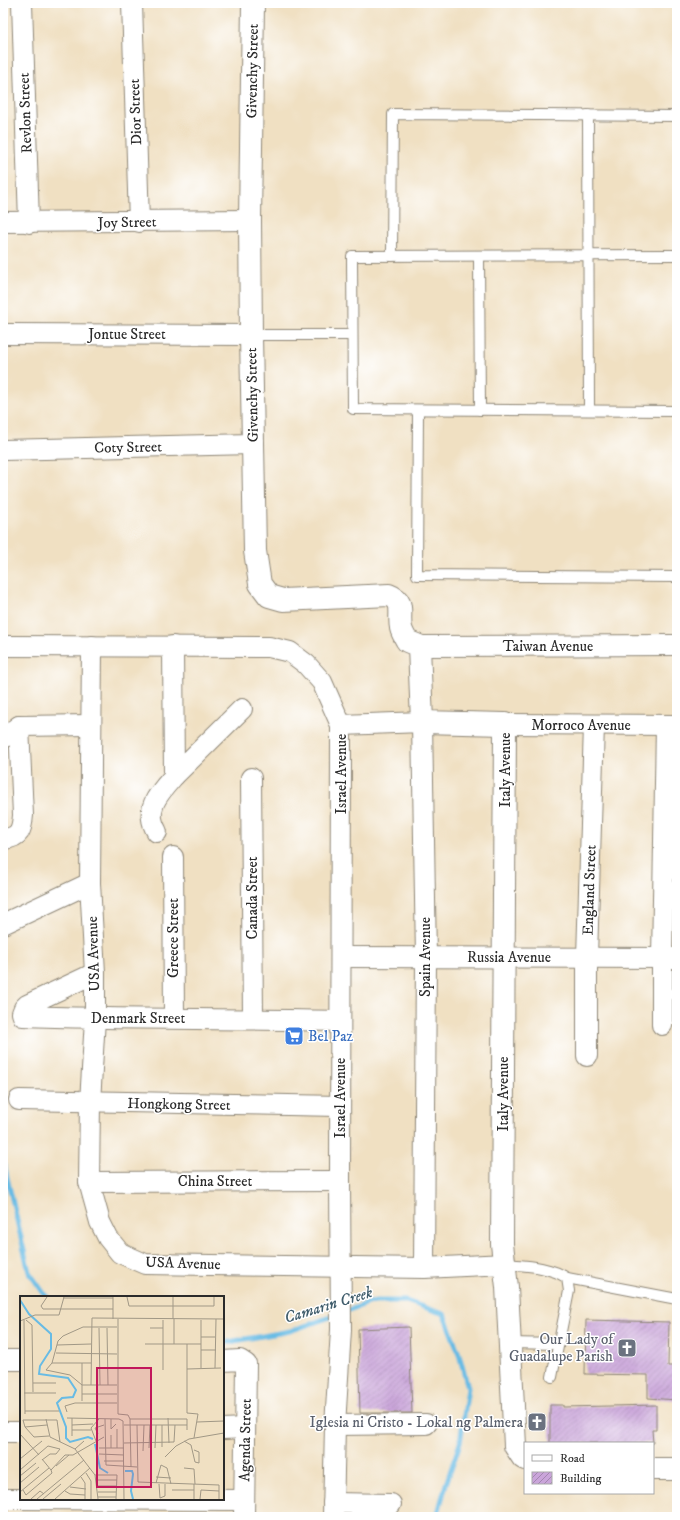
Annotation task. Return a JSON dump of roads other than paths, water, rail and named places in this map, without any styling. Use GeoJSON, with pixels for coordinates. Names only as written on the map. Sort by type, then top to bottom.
{"type":"FeatureCollection","features":[{"type":"Feature","properties":{"kind":"street","name":"Revlon Street"},"geometry":{"type":"LineString","coordinates":[[22,3],[29,223]]}},
{"type":"Feature","properties":{"kind":"street","name":"Dior Street"},"geometry":{"type":"LineString","coordinates":[[132,3],[139,222]]}},
{"type":"Feature","properties":{"kind":"street","name":"Givenchy Street"},"geometry":{"type":"LineString","coordinates":[[253,3],[250,220],[252,444],[255,551],[260,584],[269,596],[283,600],[383,595],[396,598],[400,603],[402,629],[407,641],[419,646]]}},
{"type":"Feature","properties":{"kind":"street","name":"Joy Street"},"geometry":{"type":"LineString","coordinates":[[3,222],[29,223],[250,220]]}},
{"type":"Feature","properties":{"kind":"street","name":"Jontue Street"},"geometry":{"type":"LineString","coordinates":[[3,334],[251,335]]}},
{"type":"Feature","properties":{"kind":"street","name":"Coty Street"},"geometry":{"type":"LineString","coordinates":[[3,450],[252,444]]}},
{"type":"Feature","properties":{"kind":"street","name":"Taiwan Avenue"},"geometry":{"type":"LineString","coordinates":[[419,646],[677,645]]}},
{"type":"Feature","properties":{"kind":"street","name":"Israel Avenue"},"geometry":{"type":"LineString","coordinates":[[7,650],[92,646],[269,647],[290,652],[306,664],[322,682],[341,725],[341,1330],[335,1425],[333,1510]]}},
{"type":"Feature","properties":{"kind":"street","name":"USA Avenue"},"geometry":{"type":"LineString","coordinates":[[92,646],[90,883],[95,973],[95,1019],[90,1102],[89,1182],[100,1222],[108,1238],[120,1253],[145,1264],[424,1268],[505,1264]]}},
{"type":"Feature","properties":{"kind":"street"},"geometry":{"type":"LineString","coordinates":[[173,646],[174,776]]}},
{"type":"Feature","properties":{"kind":"street","name":"Spain Avenue"},"geometry":{"type":"LineString","coordinates":[[419,646],[422,722],[426,956],[424,1268]]}},
{"type":"Feature","properties":{"kind":"street"},"geometry":{"type":"LineString","coordinates":[[157,832],[152,818],[152,808],[157,795],[174,776],[242,709]]}},
{"type":"Feature","properties":{"kind":"street","name":"Morroco Avenue"},"geometry":{"type":"LineString","coordinates":[[341,725],[422,722],[671,725]]}},
{"type":"Feature","properties":{"kind":"street","name":"Italy Avenue"},"geometry":{"type":"LineString","coordinates":[[505,724],[502,1244],[505,1264],[515,1446],[524,1458]]}},
{"type":"Feature","properties":{"kind":"street"},"geometry":{"type":"LineString","coordinates":[[3,738],[19,726],[91,725]]}},
{"type":"Feature","properties":{"kind":"street","name":"England Street"},"geometry":{"type":"LineString","coordinates":[[587,1056],[587,956],[594,725]]}},
{"type":"Feature","properties":{"kind":"street"},"geometry":{"type":"LineString","coordinates":[[662,1025],[669,958],[671,725]]}},
{"type":"Feature","properties":{"kind":"street"},"geometry":{"type":"LineString","coordinates":[[3,839],[10,839],[17,835],[22,826],[23,815],[19,726]]}},
{"type":"Feature","properties":{"kind":"street","name":"Canada Street"},"geometry":{"type":"LineString","coordinates":[[251,778],[253,1018]]}},
{"type":"Feature","properties":{"kind":"street","name":"Greece Street"},"geometry":{"type":"LineString","coordinates":[[173,857],[174,1018]]}},
{"type":"Feature","properties":{"kind":"street"},"geometry":{"type":"LineString","coordinates":[[3,924],[90,883]]}},
{"type":"Feature","properties":{"kind":"street","name":"Russia Avenue"},"geometry":{"type":"LineString","coordinates":[[341,957],[587,956],[669,958]]}},
{"type":"Feature","properties":{"kind":"street","name":"Denmark Street"},"geometry":{"type":"LineString","coordinates":[[95,973],[27,1005],[22,1013],[23,1016],[95,1019],[253,1018],[340,1021]]}},
{"type":"Feature","properties":{"kind":"street","name":"Hongkong Street"},"geometry":{"type":"LineString","coordinates":[[18,1100],[340,1106]]}},
{"type":"Feature","properties":{"kind":"street","name":"China Street"},"geometry":{"type":"LineString","coordinates":[[89,1182],[340,1181]]}},
{"type":"Feature","properties":{"kind":"street"},"geometry":{"type":"LineString","coordinates":[[3,1360],[20,1360]]}},
{"type":"Feature","properties":{"kind":"street","name":"Agenda Street"},"geometry":{"type":"LineString","coordinates":[[224,1361],[240,1360],[246,1364],[244,1508]]}},
{"type":"Feature","properties":{"kind":"street"},"geometry":{"type":"LineString","coordinates":[[335,1425],[426,1424]]}},
{"type":"Feature","properties":{"kind":"street"},"geometry":{"type":"LineString","coordinates":[[224,1429],[245,1428]]}},
{"type":"Feature","properties":{"kind":"street"},"geometry":{"type":"LineString","coordinates":[[3,1432],[20,1432]]}},
{"type":"Feature","properties":{"kind":"street"},"geometry":{"type":"LineString","coordinates":[[654,1468],[677,1469]]}},
{"type":"Feature","properties":{"kind":"street"},"geometry":{"type":"LineString","coordinates":[[3,1499],[20,1500]]}},
{"type":"Feature","properties":{"kind":"street"},"geometry":{"type":"LineString","coordinates":[[30,1500],[244,1508]]}},
{"type":"Feature","properties":{"kind":"street"},"geometry":{"type":"LineString","coordinates":[[333,1510],[391,1504]]}},
{"type":"Feature","properties":{"kind":"lane"},"geometry":{"type":"LineString","coordinates":[[392,256],[393,114],[677,116]]}},
{"type":"Feature","properties":{"kind":"lane"},"geometry":{"type":"LineString","coordinates":[[588,115],[588,410]]}},
{"type":"Feature","properties":{"kind":"lane"},"geometry":{"type":"LineString","coordinates":[[677,255],[352,256],[353,409],[677,411]]}},
{"type":"Feature","properties":{"kind":"lane"},"geometry":{"type":"LineString","coordinates":[[479,256],[480,410]]}},
{"type":"Feature","properties":{"kind":"lane"},"geometry":{"type":"LineString","coordinates":[[251,335],[352,335]]}},
{"type":"Feature","properties":{"kind":"lane"},"geometry":{"type":"LineString","coordinates":[[418,410],[417,575],[677,577]]}},
{"type":"Feature","properties":{"kind":"lane"},"geometry":{"type":"LineString","coordinates":[[505,1264],[531,1266],[558,1272],[567,1278],[677,1299]]}},
{"type":"Feature","properties":{"kind":"lane"},"geometry":{"type":"LineString","coordinates":[[552,1377],[569,1291],[567,1278]]}},
{"type":"Feature","properties":{"kind":"lane"},"geometry":{"type":"LineString","coordinates":[[509,1344],[559,1344]]}},
{"type":"Feature","properties":{"kind":"waterway","name":"Camarin Creek"},"geometry":{"type":"LineString","coordinates":[[3,1160],[29,1272],[46,1296]]}},
{"type":"Feature","properties":{"kind":"waterway","name":"Camarin Creek"},"geometry":{"type":"LineString","coordinates":[[346,1311],[375,1301],[406,1301],[444,1314],[459,1354],[468,1388],[460,1443],[446,1484],[437,1517]]}},
{"type":"Feature","properties":{"kind":"waterway","name":"Camarin Creek"},"geometry":{"type":"LineString","coordinates":[[224,1343],[290,1331],[336,1315]]}},
{"type":"Feature","properties":{"kind":"place","name":"Bel Paz"},"geometry":{"type":"Point","coordinates":[294,1036]}},
{"type":"Feature","properties":{"kind":"place","name":"Our Lady of Guadalupe Parish"},"geometry":{"type":"Point","coordinates":[627,1348]}},
{"type":"Feature","properties":{"kind":"place","name":"Iglesia ni Cristo - Lokal ng Palmera"},"geometry":{"type":"Point","coordinates":[537,1422]}}]}
